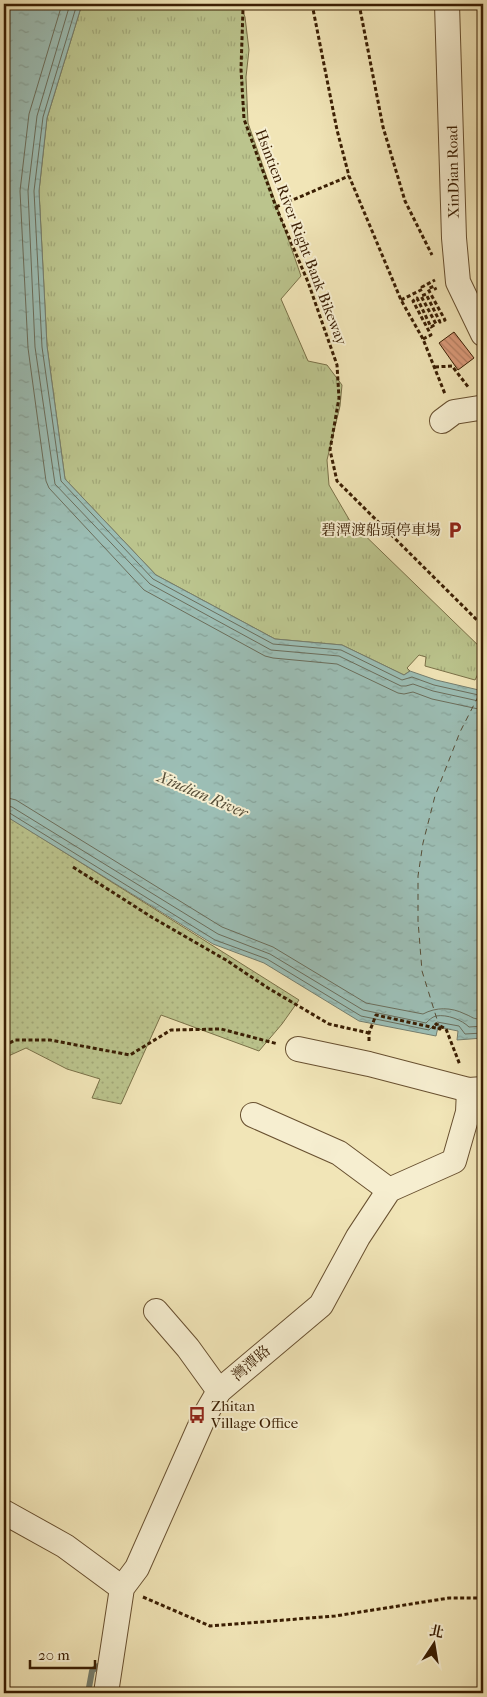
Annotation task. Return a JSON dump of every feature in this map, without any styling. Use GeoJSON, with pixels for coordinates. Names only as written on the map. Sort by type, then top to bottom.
{"type":"FeatureCollection","features":[{"type":"Feature","properties":{"kind":"street","name":"XinDian Road"},"geometry":{"type":"LineString","coordinates":[[447,4],[454,238],[458,282],[483,334]]}},
{"type":"Feature","properties":{"kind":"street"},"geometry":{"type":"LineString","coordinates":[[448,417],[481,409]]}},
{"type":"Feature","properties":{"kind":"street"},"geometry":{"type":"LineString","coordinates":[[253,1115],[339,1153],[389,1190],[454,1161],[476,1089],[298,1049]]}},
{"type":"Feature","properties":{"kind":"street","name":"灣潭路"},"geometry":{"type":"LineString","coordinates":[[106,1693],[122,1588],[137,1568],[204,1417],[219,1391],[321,1305],[358,1237],[389,1190]]}},
{"type":"Feature","properties":{"kind":"street"},"geometry":{"type":"LineString","coordinates":[[156,1311],[188,1348],[219,1391]]}},
{"type":"Feature","properties":{"kind":"street"},"geometry":{"type":"LineString","coordinates":[[4,1512],[65,1546],[122,1588]]}},
{"type":"Feature","properties":{"kind":"path","name":"Hsintien River Right Bank Bikeway"},"geometry":{"type":"LineString","coordinates":[[241,4],[243,9],[242,69],[244,119],[276,207],[308,282],[337,365],[339,398],[330,450],[337,481],[483,626]]}},
{"type":"Feature","properties":{"kind":"path"},"geometry":{"type":"LineString","coordinates":[[312,4],[337,130],[349,176],[401,300],[423,339],[435,367],[448,417]]}},
{"type":"Feature","properties":{"kind":"path"},"geometry":{"type":"LineString","coordinates":[[359,4],[383,127],[405,201],[433,259]]}},
{"type":"Feature","properties":{"kind":"path"},"geometry":{"type":"LineString","coordinates":[[276,207],[349,176]]}},
{"type":"Feature","properties":{"kind":"path"},"geometry":{"type":"LineString","coordinates":[[401,300],[436,280]]}},
{"type":"Feature","properties":{"kind":"path"},"geometry":{"type":"LineString","coordinates":[[423,339],[431,335],[412,300],[417,298],[431,326],[436,324],[421,296],[426,294],[440,322],[444,320],[428,289],[434,286],[437,292]]}},
{"type":"Feature","properties":{"kind":"path"},"geometry":{"type":"LineString","coordinates":[[435,367],[452,366],[476,396],[481,409]]}},
{"type":"Feature","properties":{"kind":"path"},"geometry":{"type":"LineString","coordinates":[[73,867],[153,918],[226,960],[268,988],[329,1024],[368,1033]]}},
{"type":"Feature","properties":{"kind":"path"},"geometry":{"type":"LineString","coordinates":[[369,1064],[368,1033],[376,1015],[440,1029],[436,1024],[446,1030],[476,1089]]}},
{"type":"Feature","properties":{"kind":"path"},"geometry":{"type":"LineString","coordinates":[[4,1046],[16,1040],[50,1040],[130,1055],[170,1030],[221,1029],[298,1049]]}},
{"type":"Feature","properties":{"kind":"path"},"geometry":{"type":"LineString","coordinates":[[122,1588],[210,1626],[335,1616],[449,1598],[483,1598]]}},
{"type":"Feature","properties":{"kind":"green space"},"geometry":{"type":"Polygon","coordinates":[[[82,4],[240,4],[245,17],[249,50],[246,77],[248,123],[301,276],[281,299],[308,361],[327,365],[342,385],[340,406],[327,460],[329,485],[350,521],[483,650],[483,664],[475,680],[425,666],[426,657],[419,655],[407,668],[410,671],[404,675],[342,645],[275,639],[156,575],[65,479],[47,346],[39,191],[47,118],[82,4]]]}},
{"type":"Feature","properties":{"kind":"green space"},"geometry":{"type":"Polygon","coordinates":[[[4,809],[10,818],[299,1000],[259,1051],[161,1015],[121,1104],[92,1098],[100,1079],[67,1069],[26,1048],[4,1058],[4,809]]]}},
{"type":"Feature","properties":{"kind":"water","name":"Xindian River"},"geometry":{"type":"Polygon","coordinates":[[[4,4],[82,4],[47,118],[39,191],[47,346],[65,479],[156,575],[275,639],[342,645],[404,675],[410,671],[436,680],[483,691],[483,1038],[457,1040],[458,1031],[438,1027],[436,1036],[359,1021],[264,963],[213,944],[4,815],[4,4]]]}},
{"type":"Feature","properties":{"kind":"building"},"geometry":{"type":"Polygon","coordinates":[[[454,332],[474,358],[458,370],[439,343],[454,332]]]}},
{"type":"Feature","properties":{"kind":"waterway"},"geometry":{"type":"LineString","coordinates":[[88,1693],[92,1671],[98,1666],[107,1666]]}},
{"type":"Feature","properties":{"kind":"ferry route"},"geometry":{"type":"LineString","coordinates":[[440,1029],[422,971],[418,921],[418,876],[423,843],[435,796],[460,732],[483,687]]}},
{"type":"Feature","properties":{"kind":"place","name":"碧潭渡船頭停車場"},"geometry":{"type":"Point","coordinates":[455,530]}},
{"type":"Feature","properties":{"kind":"place","name":"Zhitan Village Office"},"geometry":{"type":"Point","coordinates":[197,1415]}}]}
